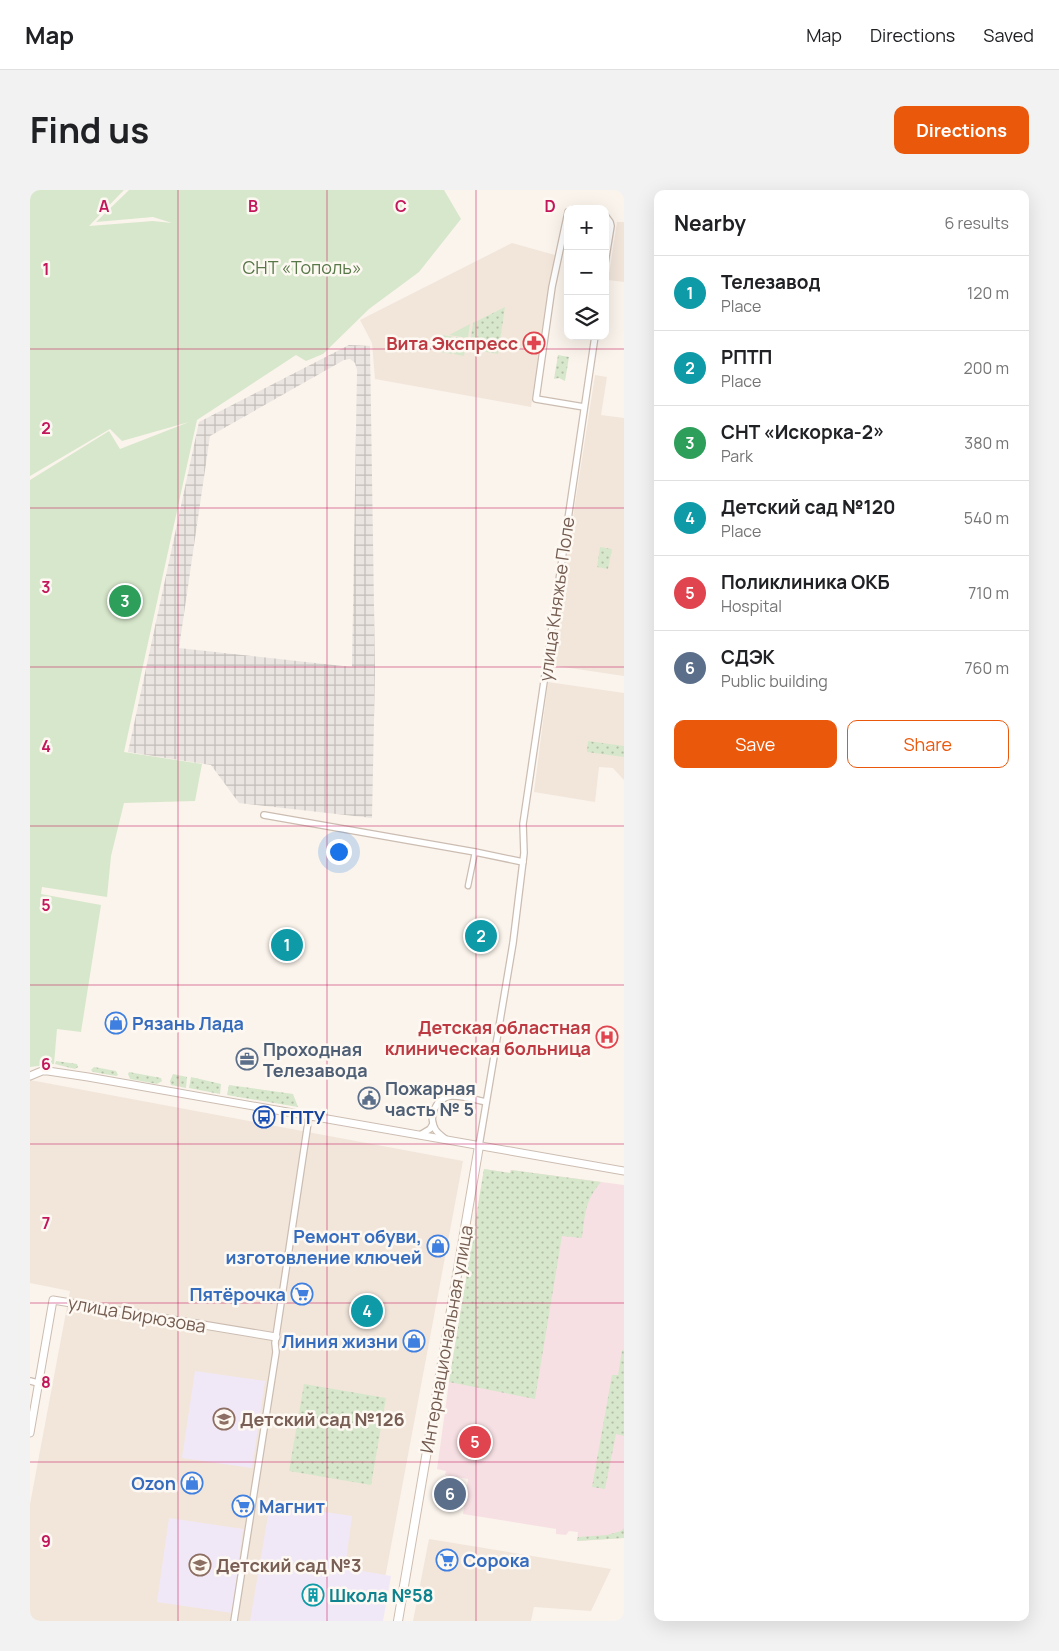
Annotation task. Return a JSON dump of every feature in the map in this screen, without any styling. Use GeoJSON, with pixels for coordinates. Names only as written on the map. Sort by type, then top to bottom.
{"type":"FeatureCollection","features":[{"type":"Feature","properties":{"kind":"main road","name":"Интернациональная улица"},"geometry":{"type":"LineString","coordinates":[[398,1621],[479,1146]]}},
{"type":"Feature","properties":{"kind":"street"},"geometry":{"type":"LineString","coordinates":[[609,221],[611,226],[609,238]]}},
{"type":"Feature","properties":{"kind":"street"},"geometry":{"type":"LineString","coordinates":[[564,231],[552,287],[536,399],[584,406]]}},
{"type":"Feature","properties":{"kind":"street","name":"улица Княжье Поле"},"geometry":{"type":"LineString","coordinates":[[523,862],[523,824],[593,340]]}},
{"type":"Feature","properties":{"kind":"street"},"geometry":{"type":"LineString","coordinates":[[264,815],[523,862]]}},
{"type":"Feature","properties":{"kind":"street"},"geometry":{"type":"LineString","coordinates":[[468,886],[475,852]]}},
{"type":"Feature","properties":{"kind":"street","name":"Интернациональная улица"},"geometry":{"type":"LineString","coordinates":[[479,1146],[513,943],[523,862]]}},
{"type":"Feature","properties":{"kind":"street"},"geometry":{"type":"LineString","coordinates":[[30,1076],[42,1071],[56,1072],[624,1171]]}},
{"type":"Feature","properties":{"kind":"street"},"geometry":{"type":"LineString","coordinates":[[447,1140],[433,1124],[432,1114],[446,1097],[462,1097],[486,1102]]}},
{"type":"Feature","properties":{"kind":"street"},"geometry":{"type":"LineString","coordinates":[[234,1621],[276,1352],[276,1337],[309,1116]]}},
{"type":"Feature","properties":{"kind":"street"},"geometry":{"type":"LineString","coordinates":[[420,1135],[430,1129],[433,1124]]}},
{"type":"Feature","properties":{"kind":"street","name":"улица Бирюзова"},"geometry":{"type":"LineString","coordinates":[[30,1433],[34,1382],[53,1300],[276,1337]]}},
{"type":"Feature","properties":{"kind":"shaded area"},"geometry":{"type":"Polygon","coordinates":[[[617,222],[624,222],[624,282],[609,280],[617,222]]]}},
{"type":"Feature","properties":{"kind":"shaded area"},"geometry":{"type":"Polygon","coordinates":[[[512,243],[555,255],[531,407],[375,379],[372,343],[360,320],[512,243]]]}},
{"type":"Feature","properties":{"kind":"shaded area"},"geometry":{"type":"Polygon","coordinates":[[[349,345],[370,346],[375,671],[372,818],[239,803],[211,765],[128,752],[199,422],[349,345]],[[350,359],[344,360],[210,436],[179,648],[352,667],[357,370],[355,363],[350,359]]]}},
{"type":"Feature","properties":{"kind":"shaded area"},"geometry":{"type":"Polygon","coordinates":[[[595,375],[607,377],[601,415],[624,418],[624,676],[550,665],[595,375]]]}},
{"type":"Feature","properties":{"kind":"shaded area"},"geometry":{"type":"Polygon","coordinates":[[[548,682],[624,693],[624,780],[613,768],[599,767],[595,802],[534,792],[548,682]]]}},
{"type":"Feature","properties":{"kind":"shaded area"},"geometry":{"type":"Polygon","coordinates":[[[30,1080],[463,1161],[377,1621],[30,1621],[30,1504],[70,1291],[30,1283],[30,1080]]]}},
{"type":"Feature","properties":{"kind":"shaded area"},"geometry":{"type":"Polygon","coordinates":[[[484,1169],[510,1173],[511,1170],[624,1185],[624,1538],[577,1541],[578,1532],[569,1531],[566,1535],[556,1534],[556,1529],[463,1514],[468,1479],[445,1475],[446,1471],[437,1469],[449,1382],[484,1169]]]}},
{"type":"Feature","properties":{"kind":"shaded area","name":"Детский сад №126"},"geometry":{"type":"Polygon","coordinates":[[[195,1371],[265,1381],[252,1468],[182,1458],[195,1371]]]}},
{"type":"Feature","properties":{"kind":"shaded area"},"geometry":{"type":"Polygon","coordinates":[[[270,1504],[352,1516],[345,1568],[391,1576],[383,1621],[250,1621],[270,1504]]]}},
{"type":"Feature","properties":{"kind":"shaded area","name":"Детский сад №3"},"geometry":{"type":"Polygon","coordinates":[[[169,1518],[243,1529],[232,1613],[157,1602],[169,1518]]]}},
{"type":"Feature","properties":{"kind":"shaded area"},"geometry":{"type":"Polygon","coordinates":[[[429,1539],[611,1569],[591,1611],[534,1607],[531,1621],[413,1621],[429,1539]]]}},
{"type":"Feature","properties":{"kind":"green space","name":"СНТ «Тополь»"},"geometry":{"type":"Polygon","coordinates":[[[30,190],[124,190],[89,226],[153,221],[172,223],[153,217],[96,222],[129,190],[444,190],[461,219],[419,272],[369,309],[323,354],[306,361],[296,355],[197,420],[124,752],[202,764],[195,801],[124,803],[111,856],[107,897],[42,887],[41,894],[101,905],[81,1032],[57,1029],[54,1064],[30,1067],[30,480],[109,431],[120,449],[189,422],[122,441],[110,429],[30,476],[30,190]]]}},
{"type":"Feature","properties":{"kind":"green space"},"geometry":{"type":"Polygon","coordinates":[[[505,307],[498,354],[469,349],[473,323],[505,307]]]}},
{"type":"Feature","properties":{"kind":"green space"},"geometry":{"type":"Polygon","coordinates":[[[470,324],[468,338],[449,335],[470,324]]]}},
{"type":"Feature","properties":{"kind":"green space"},"geometry":{"type":"Polygon","coordinates":[[[443,335],[454,337],[452,354],[441,352],[443,335]]]}},
{"type":"Feature","properties":{"kind":"green space"},"geometry":{"type":"Polygon","coordinates":[[[456,337],[467,339],[464,356],[454,354],[456,337]]]}},
{"type":"Feature","properties":{"kind":"green space"},"geometry":{"type":"Polygon","coordinates":[[[558,355],[569,357],[565,381],[559,378],[554,379],[558,355]]]}},
{"type":"Feature","properties":{"kind":"green space"},"geometry":{"type":"Polygon","coordinates":[[[600,547],[612,549],[608,569],[597,567],[600,547]]]}},
{"type":"Feature","properties":{"kind":"green space"},"geometry":{"type":"Polygon","coordinates":[[[588,741],[624,746],[624,757],[587,752],[588,741]]]}},
{"type":"Feature","properties":{"kind":"green space"},"geometry":{"type":"Polygon","coordinates":[[[56,1061],[77,1064],[78,1067],[75,1069],[55,1064],[56,1061]]]}},
{"type":"Feature","properties":{"kind":"green space"},"geometry":{"type":"Polygon","coordinates":[[[94,1067],[116,1071],[118,1075],[93,1072],[91,1070],[94,1067]]]}},
{"type":"Feature","properties":{"kind":"green space"},"geometry":{"type":"Polygon","coordinates":[[[129,1072],[161,1078],[162,1081],[157,1084],[130,1079],[129,1072]]]}},
{"type":"Feature","properties":{"kind":"green space"},"geometry":{"type":"Polygon","coordinates":[[[173,1074],[187,1077],[186,1088],[171,1085],[170,1081],[173,1074]]]}},
{"type":"Feature","properties":{"kind":"green space"},"geometry":{"type":"Polygon","coordinates":[[[191,1077],[221,1084],[220,1094],[189,1088],[191,1077]]]}},
{"type":"Feature","properties":{"kind":"green space"},"geometry":{"type":"Polygon","coordinates":[[[229,1085],[293,1094],[298,1107],[227,1095],[229,1085]]]}},
{"type":"Feature","properties":{"kind":"green space"},"geometry":{"type":"Polygon","coordinates":[[[484,1169],[510,1173],[511,1170],[601,1182],[589,1202],[582,1238],[562,1236],[535,1399],[449,1382],[484,1169]]]}},
{"type":"Feature","properties":{"kind":"green space"},"geometry":{"type":"Polygon","coordinates":[[[622,1350],[624,1351],[624,1436],[616,1434],[605,1489],[592,1487],[612,1375],[618,1375],[622,1350]]]}},
{"type":"Feature","properties":{"kind":"green space"},"geometry":{"type":"Polygon","coordinates":[[[304,1384],[386,1398],[371,1485],[289,1471],[304,1384]]]}},
{"type":"Feature","properties":{"kind":"green space"},"geometry":{"type":"Polygon","coordinates":[[[624,1528],[624,1538],[577,1541],[578,1537],[607,1535],[621,1531],[624,1528]]]}},
{"type":"Feature","properties":{"kind":"place","name":"Вита Экспресс"},"geometry":{"type":"Point","coordinates":[534,343]}},
{"type":"Feature","properties":{"kind":"place","name":"СНТ «Искорка-2»"},"geometry":{"type":"Point","coordinates":[125,601]}},
{"type":"Feature","properties":{"kind":"place","name":"РПТП"},"geometry":{"type":"Point","coordinates":[481,936]}},
{"type":"Feature","properties":{"kind":"place","name":"Телезавод"},"geometry":{"type":"Point","coordinates":[287,945]}},
{"type":"Feature","properties":{"kind":"place","name":"Рязань Лада"},"geometry":{"type":"Point","coordinates":[116,1023]}},
{"type":"Feature","properties":{"kind":"place","name":"Детская областная клиническая больница"},"geometry":{"type":"Point","coordinates":[607,1037]}},
{"type":"Feature","properties":{"kind":"place","name":"Проходная Телезавода"},"geometry":{"type":"Point","coordinates":[247,1059]}},
{"type":"Feature","properties":{"kind":"place","name":"Пожарная часть № 5"},"geometry":{"type":"Point","coordinates":[369,1098]}},
{"type":"Feature","properties":{"kind":"place","name":"ГПТУ"},"geometry":{"type":"Point","coordinates":[264,1117]}},
{"type":"Feature","properties":{"kind":"place","name":"Ремонт обуви, изготовление ключей"},"geometry":{"type":"Point","coordinates":[438,1246]}},
{"type":"Feature","properties":{"kind":"place","name":"Пятёрочка"},"geometry":{"type":"Point","coordinates":[302,1294]}},
{"type":"Feature","properties":{"kind":"place","name":"Детский сад №120"},"geometry":{"type":"Point","coordinates":[367,1311]}},
{"type":"Feature","properties":{"kind":"place","name":"Линия жизни"},"geometry":{"type":"Point","coordinates":[414,1341]}},
{"type":"Feature","properties":{"kind":"place","name":"Детский сад №126"},"geometry":{"type":"Point","coordinates":[224,1419]}},
{"type":"Feature","properties":{"kind":"place","name":"Поликлиника ОКБ"},"geometry":{"type":"Point","coordinates":[475,1442]}},
{"type":"Feature","properties":{"kind":"place","name":"Ozon"},"geometry":{"type":"Point","coordinates":[192,1483]}},
{"type":"Feature","properties":{"kind":"place","name":"СДЭК"},"geometry":{"type":"Point","coordinates":[450,1494]}},
{"type":"Feature","properties":{"kind":"place","name":"Магнит"},"geometry":{"type":"Point","coordinates":[243,1506]}},
{"type":"Feature","properties":{"kind":"place","name":"Сорока"},"geometry":{"type":"Point","coordinates":[447,1560]}},
{"type":"Feature","properties":{"kind":"place","name":"Детский сад №3"},"geometry":{"type":"Point","coordinates":[200,1565]}},
{"type":"Feature","properties":{"kind":"place","name":"Школа №58"},"geometry":{"type":"Point","coordinates":[313,1595]}}]}
